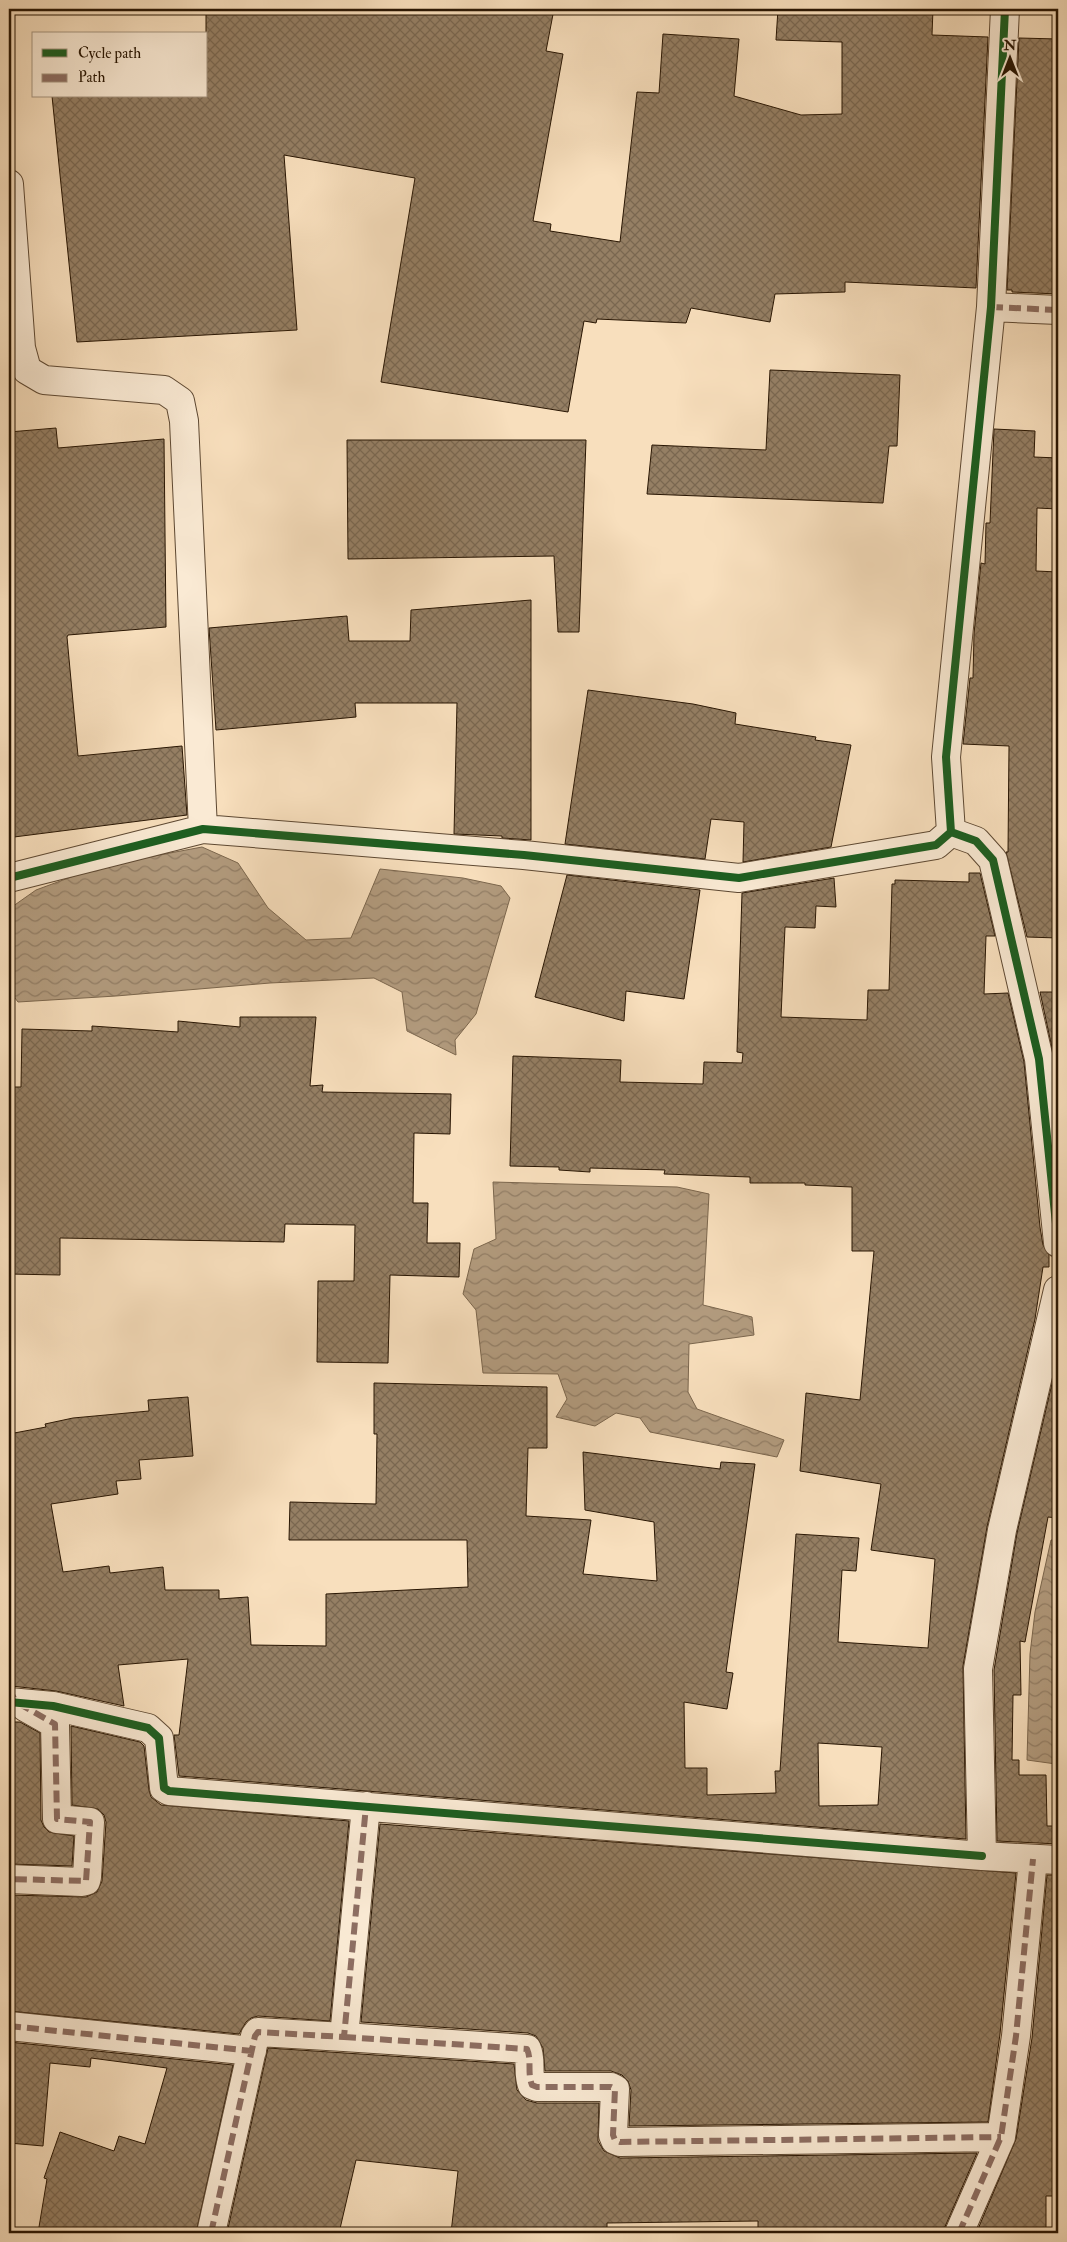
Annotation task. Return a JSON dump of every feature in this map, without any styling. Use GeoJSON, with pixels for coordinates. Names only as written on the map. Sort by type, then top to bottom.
{"type":"FeatureCollection","features":[{"type":"Feature","properties":{"kind":"street"},"geometry":{"type":"LineString","coordinates":[[951,832],[946,758],[991,307],[1005,9]]}},
{"type":"Feature","properties":{"kind":"street"},"geometry":{"type":"LineString","coordinates":[[9,184],[21,348],[27,370],[44,380],[164,390],[180,402],[184,421],[203,829]]}},
{"type":"Feature","properties":{"kind":"street"},"geometry":{"type":"LineString","coordinates":[[991,307],[1058,310]]}},
{"type":"Feature","properties":{"kind":"street"},"geometry":{"type":"LineString","coordinates":[[9,878],[203,829],[524,855],[739,878],[936,845],[951,832]]}},
{"type":"Feature","properties":{"kind":"street"},"geometry":{"type":"LineString","coordinates":[[951,832],[976,841],[992,860],[1039,1060],[1058,1243]]}},
{"type":"Feature","properties":{"kind":"street"},"geometry":{"type":"LineString","coordinates":[[982,1856],[978,1669],[1002,1530],[1058,1290]]}},
{"type":"Feature","properties":{"kind":"street"},"geometry":{"type":"LineString","coordinates":[[11,1698],[148,1728],[159,1738],[162,1780],[164,1788],[169,1791],[1046,1860],[1000,2137],[959,2233]]}},
{"type":"Feature","properties":{"kind":"street"},"geometry":{"type":"LineString","coordinates":[[9,1879],[86,1881],[90,1831],[90,1822],[57,1819],[55,1724],[11,1698]]}},
{"type":"Feature","properties":{"kind":"street"},"geometry":{"type":"LineString","coordinates":[[344,2037],[366,1806]]}},
{"type":"Feature","properties":{"kind":"street"},"geometry":{"type":"LineString","coordinates":[[9,2026],[252,2051]]}},
{"type":"Feature","properties":{"kind":"street"},"geometry":{"type":"LineString","coordinates":[[211,2233],[255,2036],[258,2032],[263,2031],[527,2049],[529,2054],[529,2078],[532,2085],[537,2087],[611,2086],[615,2089],[613,2135],[615,2140],[620,2142],[1000,2137]]}},
{"type":"Feature","properties":{"kind":"water"},"geometry":{"type":"Polygon","coordinates":[[[202,847],[238,863],[268,908],[306,940],[351,938],[380,869],[463,878],[501,886],[510,898],[476,1014],[455,1040],[456,1055],[407,1031],[402,992],[374,978],[270,983],[18,1002],[9,990],[9,909],[36,890],[101,866],[202,847]]]}},
{"type":"Feature","properties":{"kind":"water"},"geometry":{"type":"Polygon","coordinates":[[[493,1182],[677,1187],[709,1194],[703,1305],[752,1317],[754,1335],[689,1344],[688,1392],[697,1409],[784,1440],[777,1457],[650,1432],[640,1418],[616,1413],[595,1426],[556,1417],[567,1399],[558,1374],[483,1373],[476,1310],[463,1294],[474,1249],[496,1239],[493,1182]]]}},
{"type":"Feature","properties":{"kind":"water"},"geometry":{"type":"Polygon","coordinates":[[[1051,1540],[1058,1540],[1058,1812],[1055,1812],[1056,1764],[1027,1760],[1030,1654],[1035,1612],[1051,1540]]]}},
{"type":"Feature","properties":{"kind":"building"},"geometry":{"type":"Polygon","coordinates":[[[206,9],[554,9],[546,51],[563,54],[533,221],[551,224],[550,231],[620,242],[637,92],[659,93],[663,34],[739,39],[734,96],[801,115],[842,114],[842,42],[776,40],[778,9],[933,9],[932,35],[988,37],[976,288],[845,282],[845,292],[775,294],[770,322],[691,308],[686,323],[597,319],[596,323],[584,321],[568,412],[381,382],[415,178],[284,155],[297,330],[77,342],[52,98],[208,98],[208,32],[206,32],[206,9]]]}},
{"type":"Feature","properties":{"kind":"building"},"geometry":{"type":"Polygon","coordinates":[[[1019,38],[1058,39],[1058,294],[1012,292],[1012,290],[1007,290],[1019,38]]]}},
{"type":"Feature","properties":{"kind":"building"},"geometry":{"type":"Polygon","coordinates":[[[770,370],[900,375],[897,446],[889,446],[883,503],[647,494],[652,445],[766,450],[770,370]]]}},
{"type":"Feature","properties":{"kind":"building"},"geometry":{"type":"Polygon","coordinates":[[[56,428],[58,448],[164,439],[166,627],[68,635],[67,637],[78,756],[182,746],[187,815],[14,837],[9,785],[9,432],[56,428]]]}},
{"type":"Feature","properties":{"kind":"building"},"geometry":{"type":"Polygon","coordinates":[[[994,429],[1035,431],[1034,457],[1058,458],[1058,509],[1037,508],[1036,571],[1058,572],[1058,938],[1027,937],[1006,852],[1008,852],[1009,746],[963,744],[970,678],[973,678],[974,634],[981,563],[985,564],[986,523],[990,523],[994,429]]]}},
{"type":"Feature","properties":{"kind":"building"},"geometry":{"type":"Polygon","coordinates":[[[347,440],[586,440],[579,632],[558,632],[554,556],[348,559],[347,440]]]}},
{"type":"Feature","properties":{"kind":"building"},"geometry":{"type":"Polygon","coordinates":[[[531,600],[531,840],[502,838],[502,836],[454,834],[457,703],[355,703],[356,717],[216,730],[209,628],[347,616],[349,641],[410,641],[411,610],[531,600]]]}},
{"type":"Feature","properties":{"kind":"building"},"geometry":{"type":"Polygon","coordinates":[[[588,690],[693,704],[736,713],[735,724],[816,737],[815,740],[851,745],[831,847],[743,862],[744,822],[711,819],[705,859],[565,844],[588,690]]]}},
{"type":"Feature","properties":{"kind":"building"},"geometry":{"type":"Polygon","coordinates":[[[969,873],[980,873],[995,936],[986,936],[984,994],[1008,993],[1024,1062],[1040,1227],[1043,1245],[1049,1255],[1049,1267],[1043,1267],[1035,1319],[987,1527],[963,1666],[966,1839],[179,1776],[174,1735],[179,1735],[188,1659],[118,1665],[124,1706],[56,1691],[11,1686],[9,1681],[9,1434],[46,1427],[45,1424],[73,1418],[149,1411],[148,1400],[188,1397],[193,1456],[139,1460],[141,1479],[116,1481],[118,1494],[51,1504],[63,1572],[109,1566],[110,1573],[163,1567],[165,1590],[219,1590],[219,1599],[248,1597],[251,1645],[326,1646],[326,1594],[468,1587],[467,1540],[289,1540],[290,1502],[376,1504],[377,1434],[374,1434],[374,1383],[547,1387],[547,1448],[528,1448],[526,1516],[591,1520],[583,1574],[657,1581],[654,1522],[585,1510],[583,1452],[720,1469],[721,1462],[755,1464],[726,1672],[733,1673],[727,1709],[684,1702],[685,1768],[707,1768],[707,1795],[776,1793],[775,1771],[780,1771],[796,1534],[859,1538],[856,1571],[842,1570],[838,1642],[928,1648],[935,1559],[871,1550],[881,1484],[800,1471],[806,1393],[860,1400],[874,1251],[852,1251],[852,1187],[805,1185],[805,1183],[750,1183],[750,1177],[664,1174],[665,1170],[590,1168],[590,1172],[559,1170],[559,1167],[510,1166],[513,1056],[621,1060],[620,1082],[703,1084],[704,1062],[742,1063],[743,1053],[737,1052],[742,893],[834,878],[836,907],[816,906],[815,928],[785,927],[781,1017],[867,1020],[868,990],[889,990],[892,884],[895,884],[895,880],[969,882],[969,873]],[[818,1743],[819,1806],[878,1805],[882,1747],[818,1743]]]}},
{"type":"Feature","properties":{"kind":"building"},"geometry":{"type":"Polygon","coordinates":[[[567,875],[700,890],[684,999],[626,991],[624,1021],[535,997],[567,875]]]}},
{"type":"Feature","properties":{"kind":"building"},"geometry":{"type":"Polygon","coordinates":[[[1040,992],[1058,992],[1058,1048],[1052,1048],[1040,992]]]}},
{"type":"Feature","properties":{"kind":"building"},"geometry":{"type":"Polygon","coordinates":[[[240,1017],[316,1017],[310,1086],[323,1085],[322,1092],[451,1094],[450,1134],[414,1133],[413,1203],[428,1203],[427,1243],[460,1243],[459,1277],[390,1275],[388,1363],[317,1362],[318,1281],[354,1281],[355,1225],[285,1224],[284,1242],[60,1238],[60,1275],[9,1274],[9,1087],[21,1087],[22,1029],[92,1031],[92,1026],[178,1032],[178,1021],[240,1027],[240,1017]]]}},
{"type":"Feature","properties":{"kind":"building"},"geometry":{"type":"Polygon","coordinates":[[[1058,1358],[1058,1518],[1048,1517],[1025,1642],[1020,1641],[1021,1695],[1013,1695],[1012,1760],[1019,1760],[1019,1775],[1046,1775],[1047,1826],[1058,1826],[1058,1844],[997,1841],[994,1670],[1017,1533],[1058,1358]]]}},
{"type":"Feature","properties":{"kind":"building"},"geometry":{"type":"Polygon","coordinates":[[[9,1722],[20,1722],[40,1733],[41,1820],[49,1832],[74,1836],[72,1866],[9,1864],[9,1722]]]}},
{"type":"Feature","properties":{"kind":"building"},"geometry":{"type":"Polygon","coordinates":[[[71,1726],[140,1742],[144,1746],[151,1797],[161,1805],[349,1821],[330,2021],[258,2016],[246,2022],[239,2034],[9,2011],[9,1895],[86,1897],[97,1892],[102,1881],[106,1822],[104,1815],[98,1809],[72,1805],[71,1726]]]}},
{"type":"Feature","properties":{"kind":"building"},"geometry":{"type":"Polygon","coordinates":[[[380,1824],[1016,1873],[1000,2034],[988,2122],[629,2126],[631,2090],[628,2081],[622,2075],[611,2071],[545,2071],[543,2048],[536,2036],[528,2033],[361,2022],[380,1824]]]}},
{"type":"Feature","properties":{"kind":"building"},"geometry":{"type":"Polygon","coordinates":[[[1047,1875],[1058,1875],[1058,2182],[1055,2196],[1046,2196],[1046,2230],[978,2229],[1016,2139],[1032,2038],[1047,1875]]]}},
{"type":"Feature","properties":{"kind":"building"},"geometry":{"type":"Polygon","coordinates":[[[9,2042],[233,2065],[196,2233],[38,2233],[47,2179],[44,2178],[60,2132],[114,2151],[119,2136],[145,2144],[167,2068],[91,2058],[90,2067],[50,2063],[43,2146],[9,2143],[9,2042]]]}},
{"type":"Feature","properties":{"kind":"building"},"geometry":{"type":"Polygon","coordinates":[[[268,2048],[514,2064],[517,2090],[526,2100],[537,2103],[599,2103],[598,2141],[604,2151],[620,2158],[977,2153],[944,2229],[936,2229],[937,2233],[758,2233],[758,2221],[607,2223],[607,2233],[451,2233],[458,2171],[356,2160],[339,2233],[227,2233],[268,2048]]]}},
{"type":"Feature","properties":{"kind":"marked path"},"geometry":{"type":"LineString","coordinates":[[991,307],[1058,310]]}},
{"type":"Feature","properties":{"kind":"marked path"},"geometry":{"type":"LineString","coordinates":[[9,1689],[16,1702],[55,1724],[57,1819],[90,1822],[86,1881],[9,1879]]}},
{"type":"Feature","properties":{"kind":"marked path"},"geometry":{"type":"LineString","coordinates":[[211,2233],[255,2036],[258,2032],[344,2037],[366,1806]]}},
{"type":"Feature","properties":{"kind":"marked path"},"geometry":{"type":"LineString","coordinates":[[959,2233],[1001,2137],[1016,2036],[1033,1859]]}},
{"type":"Feature","properties":{"kind":"marked path"},"geometry":{"type":"LineString","coordinates":[[9,2026],[252,2051]]}},
{"type":"Feature","properties":{"kind":"marked path"},"geometry":{"type":"LineString","coordinates":[[344,2037],[527,2049],[532,2085],[537,2087],[611,2087],[615,2089],[613,2135],[615,2140],[620,2142],[1001,2137]]}},
{"type":"Feature","properties":{"kind":"cycle path"},"geometry":{"type":"LineString","coordinates":[[1005,9],[991,307],[946,757],[951,832],[976,841],[993,860],[1039,1059],[1058,1243]]}},
{"type":"Feature","properties":{"kind":"cycle path"},"geometry":{"type":"LineString","coordinates":[[9,878],[203,829],[524,855],[739,878],[936,845],[951,832]]}},
{"type":"Feature","properties":{"kind":"cycle path"},"geometry":{"type":"LineString","coordinates":[[9,1702],[53,1706],[148,1728],[159,1738],[164,1788],[169,1791],[982,1856]]}}]}
